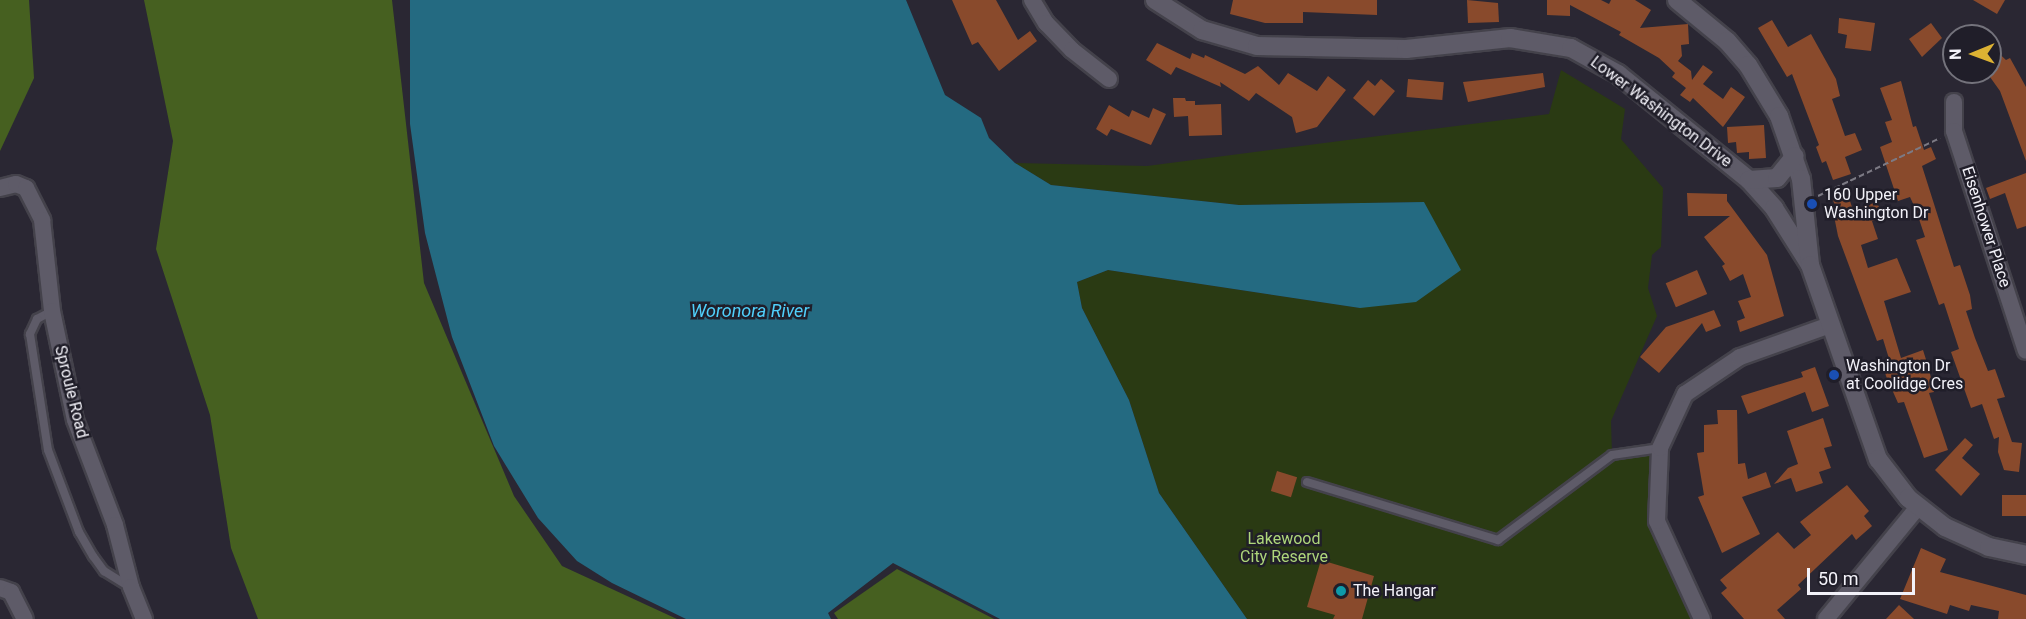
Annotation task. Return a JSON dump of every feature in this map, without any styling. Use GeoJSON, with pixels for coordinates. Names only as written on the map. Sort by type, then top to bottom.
{"type":"FeatureCollection","features":[{"type":"Feature","properties":{"kind":"street"},"geometry":{"type":"LineString","coordinates":[[1032,0],[1066,44],[1109,80]]}},
{"type":"Feature","properties":{"kind":"street","name":"Lower Washington Drive"},"geometry":{"type":"LineString","coordinates":[[1155,0],[1202,30],[1257,46],[1376,50],[1510,38],[1548,41],[1590,57],[1618,74],[1749,180],[1774,208],[1810,265]]}},
{"type":"Feature","properties":{"kind":"street"},"geometry":{"type":"LineString","coordinates":[[1677,0],[1708,22],[1748,65],[1775,108],[1795,156],[1804,201],[1810,265],[1878,459],[1918,507],[1972,541],[2026,555]]}},
{"type":"Feature","properties":{"kind":"street","name":"Eisenhower Place"},"geometry":{"type":"LineString","coordinates":[[1954,102],[1954,131],[2026,351]]}},
{"type":"Feature","properties":{"kind":"street"},"geometry":{"type":"LineString","coordinates":[[1749,180],[1777,178],[1795,156]]}},
{"type":"Feature","properties":{"kind":"street","name":"Sproule Road"},"geometry":{"type":"LineString","coordinates":[[0,188],[16,184],[26,188],[38,210],[52,311],[75,420],[115,525],[131,587],[144,619]]}},
{"type":"Feature","properties":{"kind":"street"},"geometry":{"type":"LineString","coordinates":[[1702,619],[1657,521],[1660,448],[1685,394],[1740,357],[1830,325]]}},
{"type":"Feature","properties":{"kind":"street"},"geometry":{"type":"LineString","coordinates":[[1826,619],[1918,507]]}},
{"type":"Feature","properties":{"kind":"street"},"geometry":{"type":"LineString","coordinates":[[0,588],[11,592],[25,619]]}},
{"type":"Feature","properties":{"kind":"lane"},"geometry":{"type":"LineString","coordinates":[[52,311],[36,319],[30,334],[48,450],[79,532],[93,556],[104,571],[131,587]]}},
{"type":"Feature","properties":{"kind":"lane"},"geometry":{"type":"LineString","coordinates":[[1307,482],[1498,540],[1612,455],[1660,448]]}},
{"type":"Feature","properties":{"kind":"path"},"geometry":{"type":"LineString","coordinates":[[1804,201],[1954,131]]}},
{"type":"Feature","properties":{"kind":"green space"},"geometry":{"type":"Polygon","coordinates":[[[0,0],[29,0],[34,78],[0,151],[0,0]]]}},
{"type":"Feature","properties":{"kind":"green space"},"geometry":{"type":"Polygon","coordinates":[[[144,0],[392,0],[424,283],[514,496],[562,566],[677,619],[258,619],[231,548],[210,415],[156,249],[173,141],[144,0]]]}},
{"type":"Feature","properties":{"kind":"green space","name":"Lakewood City Reserve"},"geometry":{"type":"Polygon","coordinates":[[[1561,70],[1625,109],[1621,139],[1663,188],[1661,247],[1652,255],[1648,288],[1657,316],[1611,421],[1612,455],[1660,448],[1657,521],[1702,619],[1247,619],[1159,493],[1129,400],[1082,308],[1077,282],[1108,270],[1360,308],[1424,202],[1239,205],[1051,185],[1015,163],[1147,166],[1549,114],[1561,70]]]}},
{"type":"Feature","properties":{"kind":"green space"},"geometry":{"type":"Polygon","coordinates":[[[897,569],[994,619],[838,619],[834,613],[897,569]]]}},
{"type":"Feature","properties":{"kind":"water","name":"Woronora River"},"geometry":{"type":"Polygon","coordinates":[[[410,0],[906,0],[945,95],[981,118],[989,138],[1015,163],[1051,185],[1239,205],[1424,202],[1461,270],[1416,302],[1360,308],[1108,270],[1077,282],[1082,308],[1129,400],[1159,493],[1247,619],[1000,619],[893,563],[828,613],[831,619],[686,619],[612,583],[577,561],[538,518],[494,446],[452,337],[425,233],[410,124],[410,0]]]}},
{"type":"Feature","properties":{"kind":"building"},"geometry":{"type":"Polygon","coordinates":[[[952,0],[996,0],[1018,40],[1030,31],[1037,41],[999,71],[978,42],[972,45],[952,0]]]}},
{"type":"Feature","properties":{"kind":"building"},"geometry":{"type":"Polygon","coordinates":[[[1233,0],[1377,0],[1377,15],[1303,12],[1303,23],[1265,23],[1230,14],[1233,0]]]}},
{"type":"Feature","properties":{"kind":"building"},"geometry":{"type":"Polygon","coordinates":[[[1467,0],[1498,3],[1499,22],[1468,23],[1467,0]]]}},
{"type":"Feature","properties":{"kind":"building"},"geometry":{"type":"Polygon","coordinates":[[[1547,0],[1601,0],[1609,4],[1611,0],[1635,0],[1651,10],[1640,28],[1688,24],[1689,44],[1681,45],[1682,56],[1678,61],[1691,71],[1692,80],[1703,65],[1713,72],[1703,84],[1723,99],[1731,87],[1745,97],[1723,127],[1693,98],[1690,102],[1680,95],[1686,88],[1672,77],[1675,73],[1659,58],[1619,35],[1621,32],[1570,5],[1570,16],[1547,15],[1547,0]]]}},
{"type":"Feature","properties":{"kind":"building"},"geometry":{"type":"Polygon","coordinates":[[[1973,0],[2005,0],[1997,14],[1973,0]]]}},
{"type":"Feature","properties":{"kind":"building"},"geometry":{"type":"Polygon","coordinates":[[[1839,18],[1875,23],[1871,51],[1845,48],[1847,35],[1838,33],[1839,18]]]}},
{"type":"Feature","properties":{"kind":"building"},"geometry":{"type":"Polygon","coordinates":[[[1772,20],[1788,47],[1811,34],[1836,79],[1840,96],[1832,99],[1845,136],[1855,133],[1862,150],[1845,157],[1851,174],[1833,180],[1826,161],[1822,163],[1816,147],[1819,145],[1792,74],[1787,77],[1758,28],[1772,20]]]}},
{"type":"Feature","properties":{"kind":"building"},"geometry":{"type":"Polygon","coordinates":[[[1931,23],[1942,38],[1922,57],[1909,39],[1931,23]]]}},
{"type":"Feature","properties":{"kind":"building"},"geometry":{"type":"Polygon","coordinates":[[[1157,43],[1190,59],[1192,53],[1204,58],[1205,55],[1245,74],[1258,66],[1279,85],[1288,73],[1317,91],[1328,76],[1346,90],[1317,127],[1296,133],[1292,117],[1256,93],[1249,101],[1220,82],[1221,87],[1176,67],[1171,75],[1146,60],[1157,43]]]}},
{"type":"Feature","properties":{"kind":"building"},"geometry":{"type":"Polygon","coordinates":[[[2002,56],[2006,60],[2010,58],[2026,87],[2026,161],[2000,91],[1995,84],[2002,84],[2002,56]]]}},
{"type":"Feature","properties":{"kind":"building"},"geometry":{"type":"Polygon","coordinates":[[[1543,73],[1545,87],[1468,102],[1463,82],[1543,73]]]}},
{"type":"Feature","properties":{"kind":"building"},"geometry":{"type":"Polygon","coordinates":[[[1381,79],[1395,91],[1374,116],[1353,98],[1368,80],[1375,86],[1381,79]]]}},
{"type":"Feature","properties":{"kind":"building"},"geometry":{"type":"Polygon","coordinates":[[[1408,79],[1444,82],[1442,100],[1406,97],[1408,79]]]}},
{"type":"Feature","properties":{"kind":"building"},"geometry":{"type":"Polygon","coordinates":[[[1901,81],[1913,127],[1916,126],[1924,150],[1931,147],[1936,159],[1922,166],[1954,267],[1960,265],[1970,295],[1972,309],[1966,311],[1975,338],[1988,371],[1995,369],[2005,397],[1997,399],[2012,442],[2022,443],[2019,472],[2004,470],[1998,452],[1999,437],[1994,439],[1982,404],[1971,408],[1951,352],[1959,349],[1944,303],[1939,305],[1916,240],[1925,237],[1916,210],[1910,197],[1898,201],[1880,147],[1892,142],[1885,122],[1892,120],[1880,88],[1901,81]]]}},
{"type":"Feature","properties":{"kind":"building"},"geometry":{"type":"Polygon","coordinates":[[[1173,98],[1195,101],[1195,105],[1221,104],[1222,135],[1189,136],[1188,116],[1174,117],[1173,98]]]}},
{"type":"Feature","properties":{"kind":"building"},"geometry":{"type":"Polygon","coordinates":[[[1109,105],[1129,117],[1132,110],[1149,118],[1153,108],[1166,114],[1151,145],[1111,129],[1107,136],[1096,129],[1109,105]]]}},
{"type":"Feature","properties":{"kind":"building"},"geometry":{"type":"Polygon","coordinates":[[[1764,125],[1766,158],[1749,159],[1749,152],[1737,153],[1736,142],[1728,143],[1727,127],[1764,125]]]}},
{"type":"Feature","properties":{"kind":"building"},"geometry":{"type":"Polygon","coordinates":[[[2026,173],[2026,226],[2017,229],[2005,193],[1990,199],[1986,188],[2026,173]]]}},
{"type":"Feature","properties":{"kind":"building"},"geometry":{"type":"Polygon","coordinates":[[[1847,192],[1853,210],[1877,202],[1883,217],[1872,221],[1878,239],[1861,245],[1868,268],[1897,258],[1911,292],[1884,301],[1901,358],[1923,350],[1934,392],[1929,393],[1948,450],[1924,458],[1904,402],[1898,403],[1886,376],[1883,364],[1890,362],[1883,339],[1877,341],[1838,236],[1834,216],[1838,215],[1832,197],[1847,192]]]}},
{"type":"Feature","properties":{"kind":"building"},"geometry":{"type":"Polygon","coordinates":[[[1687,193],[1727,194],[1727,201],[1767,255],[1784,316],[1740,332],[1737,321],[1745,318],[1738,301],[1751,297],[1743,274],[1730,281],[1722,266],[1725,264],[1704,237],[1730,216],[1688,216],[1687,193]]]}},
{"type":"Feature","properties":{"kind":"building"},"geometry":{"type":"Polygon","coordinates":[[[1697,270],[1707,294],[1676,307],[1666,283],[1697,270]]]}},
{"type":"Feature","properties":{"kind":"building"},"geometry":{"type":"Polygon","coordinates":[[[1714,310],[1721,326],[1706,332],[1702,323],[1659,373],[1640,357],[1666,327],[1714,310]]]}},
{"type":"Feature","properties":{"kind":"building"},"geometry":{"type":"Polygon","coordinates":[[[1815,367],[1829,406],[1812,412],[1805,392],[1748,414],[1741,396],[1803,377],[1801,372],[1815,367]]]}},
{"type":"Feature","properties":{"kind":"building"},"geometry":{"type":"Polygon","coordinates":[[[1717,410],[1737,410],[1738,464],[1745,463],[1748,479],[1766,472],[1771,487],[1742,497],[1760,534],[1722,553],[1698,497],[1704,495],[1697,453],[1704,452],[1704,425],[1718,424],[1717,410]]]}},
{"type":"Feature","properties":{"kind":"building"},"geometry":{"type":"Polygon","coordinates":[[[1823,418],[1832,446],[1824,448],[1831,468],[1819,472],[1823,483],[1796,492],[1791,478],[1774,484],[1788,468],[1798,464],[1787,431],[1823,418]]]}},
{"type":"Feature","properties":{"kind":"building"},"geometry":{"type":"Polygon","coordinates":[[[1965,438],[1973,445],[1962,458],[1980,474],[1961,496],[1935,470],[1965,438]]]}},
{"type":"Feature","properties":{"kind":"building"},"geometry":{"type":"Polygon","coordinates":[[[1277,471],[1297,477],[1291,497],[1271,491],[1277,471]]]}},
{"type":"Feature","properties":{"kind":"building"},"geometry":{"type":"Polygon","coordinates":[[[1847,485],[1869,511],[1864,516],[1872,526],[1856,540],[1852,534],[1798,585],[1801,589],[1777,610],[1785,619],[1744,619],[1721,593],[1727,588],[1720,580],[1778,532],[1794,549],[1811,535],[1800,522],[1847,485]]]}},
{"type":"Feature","properties":{"kind":"building"},"geometry":{"type":"Polygon","coordinates":[[[2002,495],[2026,495],[2026,516],[2002,516],[2002,495]]]}},
{"type":"Feature","properties":{"kind":"building"},"geometry":{"type":"Polygon","coordinates":[[[1921,548],[1946,559],[1940,572],[2026,595],[2026,619],[1998,619],[1999,611],[1971,605],[1969,611],[1950,605],[1947,614],[1900,599],[1921,548]]]}},
{"type":"Feature","properties":{"kind":"building","name":"The Hangar"},"geometry":{"type":"Polygon","coordinates":[[[1321,560],[1374,576],[1362,619],[1333,619],[1335,615],[1307,607],[1321,560]]]}},
{"type":"Feature","properties":{"kind":"building"},"geometry":{"type":"Polygon","coordinates":[[[1899,605],[1914,619],[1886,619],[1899,605]]]}},
{"type":"Feature","properties":{"kind":"place","name":"160 Upper Washington Dr"},"geometry":{"type":"Point","coordinates":[1812,204]}},
{"type":"Feature","properties":{"kind":"place","name":"Washington Dr at Coolidge Cres"},"geometry":{"type":"Point","coordinates":[1834,375]}},
{"type":"Feature","properties":{"kind":"place","name":"The Hangar"},"geometry":{"type":"Point","coordinates":[1341,591]}}]}
